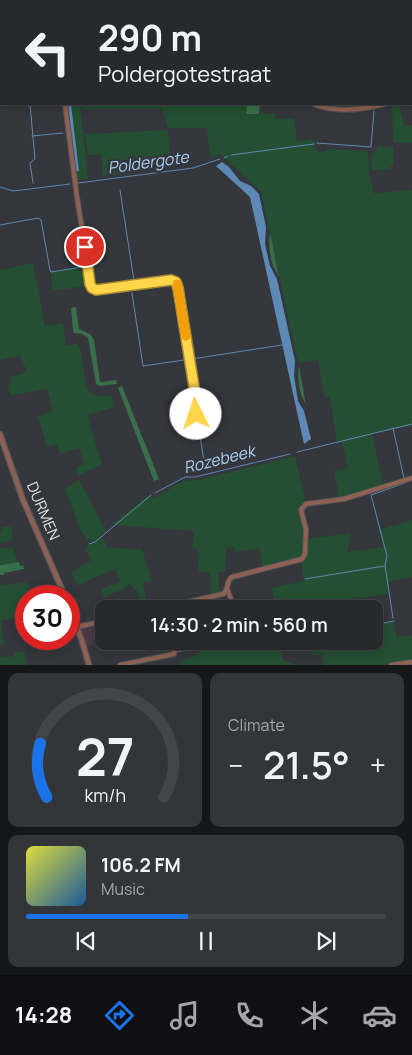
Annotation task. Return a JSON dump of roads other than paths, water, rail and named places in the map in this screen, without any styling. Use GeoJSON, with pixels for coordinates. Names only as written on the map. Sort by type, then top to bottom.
{"type":"FeatureCollection","features":[{"type":"Feature","properties":{"kind":"street"},"geometry":{"type":"LineString","coordinates":[[66,105],[76,196],[92,286],[94,289],[99,290],[171,280],[176,282],[196,402]]}},
{"type":"Feature","properties":{"kind":"street"},"geometry":{"type":"LineString","coordinates":[[316,105],[334,110],[369,108],[380,105]]}},
{"type":"Feature","properties":{"kind":"street","name":"DURMEN"},"geometry":{"type":"LineString","coordinates":[[0,434],[24,502],[60,585]]}},
{"type":"Feature","properties":{"kind":"street"},"geometry":{"type":"LineString","coordinates":[[197,600],[223,594],[232,577],[302,559],[305,554],[306,529],[301,510],[306,504],[344,499],[412,478]]}},
{"type":"Feature","properties":{"kind":"street"},"geometry":{"type":"LineString","coordinates":[[227,589],[231,600]]}},
{"type":"Feature","properties":{"kind":"street"},"geometry":{"type":"LineString","coordinates":[[80,626],[95,623]]}},
{"type":"Feature","properties":{"kind":"street"},"geometry":{"type":"LineString","coordinates":[[80,636],[89,665]]}},
{"type":"Feature","properties":{"kind":"street"},"geometry":{"type":"LineString","coordinates":[[120,665],[174,654],[176,650]]}},
{"type":"Feature","properties":{"kind":"street"},"geometry":{"type":"LineString","coordinates":[[392,665],[412,662]]}},
{"type":"Feature","properties":{"kind":"water"},"geometry":{"type":"Polygon","coordinates":[[[68,105],[71,105],[79,171],[75,171],[68,105]]]}},
{"type":"Feature","properties":{"kind":"water"},"geometry":{"type":"Polygon","coordinates":[[[222,162],[229,167],[240,181],[251,186],[259,194],[266,227],[265,244],[270,266],[277,279],[295,361],[294,376],[298,401],[304,411],[311,439],[304,444],[250,197],[216,166],[222,162]]]}},
{"type":"Feature","properties":{"kind":"waterway"},"geometry":{"type":"LineString","coordinates":[[30,105],[35,159],[30,163],[33,183]]}},
{"type":"Feature","properties":{"kind":"waterway","name":"Poldergote"},"geometry":{"type":"LineString","coordinates":[[317,143],[371,147],[374,111]]}},
{"type":"Feature","properties":{"kind":"waterway"},"geometry":{"type":"LineString","coordinates":[[32,136],[63,133]]}},
{"type":"Feature","properties":{"kind":"waterway","name":"Poldergote"},"geometry":{"type":"LineString","coordinates":[[231,155],[314,144]]}},
{"type":"Feature","properties":{"kind":"waterway","name":"Poldergote"},"geometry":{"type":"LineString","coordinates":[[224,158],[228,156]]}},
{"type":"Feature","properties":{"kind":"waterway","name":"Poldergote"},"geometry":{"type":"LineString","coordinates":[[78,183],[193,168],[220,159]]}},
{"type":"Feature","properties":{"kind":"waterway","name":"Poldergote"},"geometry":{"type":"LineString","coordinates":[[0,187],[13,191],[70,184]]}},
{"type":"Feature","properties":{"kind":"waterway"},"geometry":{"type":"LineString","coordinates":[[120,190],[134,281]]}},
{"type":"Feature","properties":{"kind":"waterway"},"geometry":{"type":"LineString","coordinates":[[0,225],[38,218],[41,220],[51,272],[82,267]]}},
{"type":"Feature","properties":{"kind":"waterway"},"geometry":{"type":"LineString","coordinates":[[132,293],[143,366],[184,360]]}},
{"type":"Feature","properties":{"kind":"waterway"},"geometry":{"type":"LineString","coordinates":[[192,359],[282,345]]}},
{"type":"Feature","properties":{"kind":"waterway"},"geometry":{"type":"LineString","coordinates":[[198,421],[204,462]]}},
{"type":"Feature","properties":{"kind":"waterway","name":"Rozebeek"},"geometry":{"type":"LineString","coordinates":[[297,452],[412,424]]}},
{"type":"Feature","properties":{"kind":"waterway"},"geometry":{"type":"LineString","coordinates":[[393,428],[405,483],[371,495],[387,556],[385,565],[393,618]]}},
{"type":"Feature","properties":{"kind":"waterway","name":"Rozebeek"},"geometry":{"type":"LineString","coordinates":[[155,493],[185,477],[195,477],[290,454]]}},
{"type":"Feature","properties":{"kind":"waterway","name":"Rozebeek"},"geometry":{"type":"LineString","coordinates":[[89,544],[95,542],[151,495]]}},
{"type":"Feature","properties":{"kind":"waterway"},"geometry":{"type":"LineString","coordinates":[[305,579],[384,566]]}},
{"type":"Feature","properties":{"kind":"waterway"},"geometry":{"type":"LineString","coordinates":[[383,623],[394,621]]}}]}
